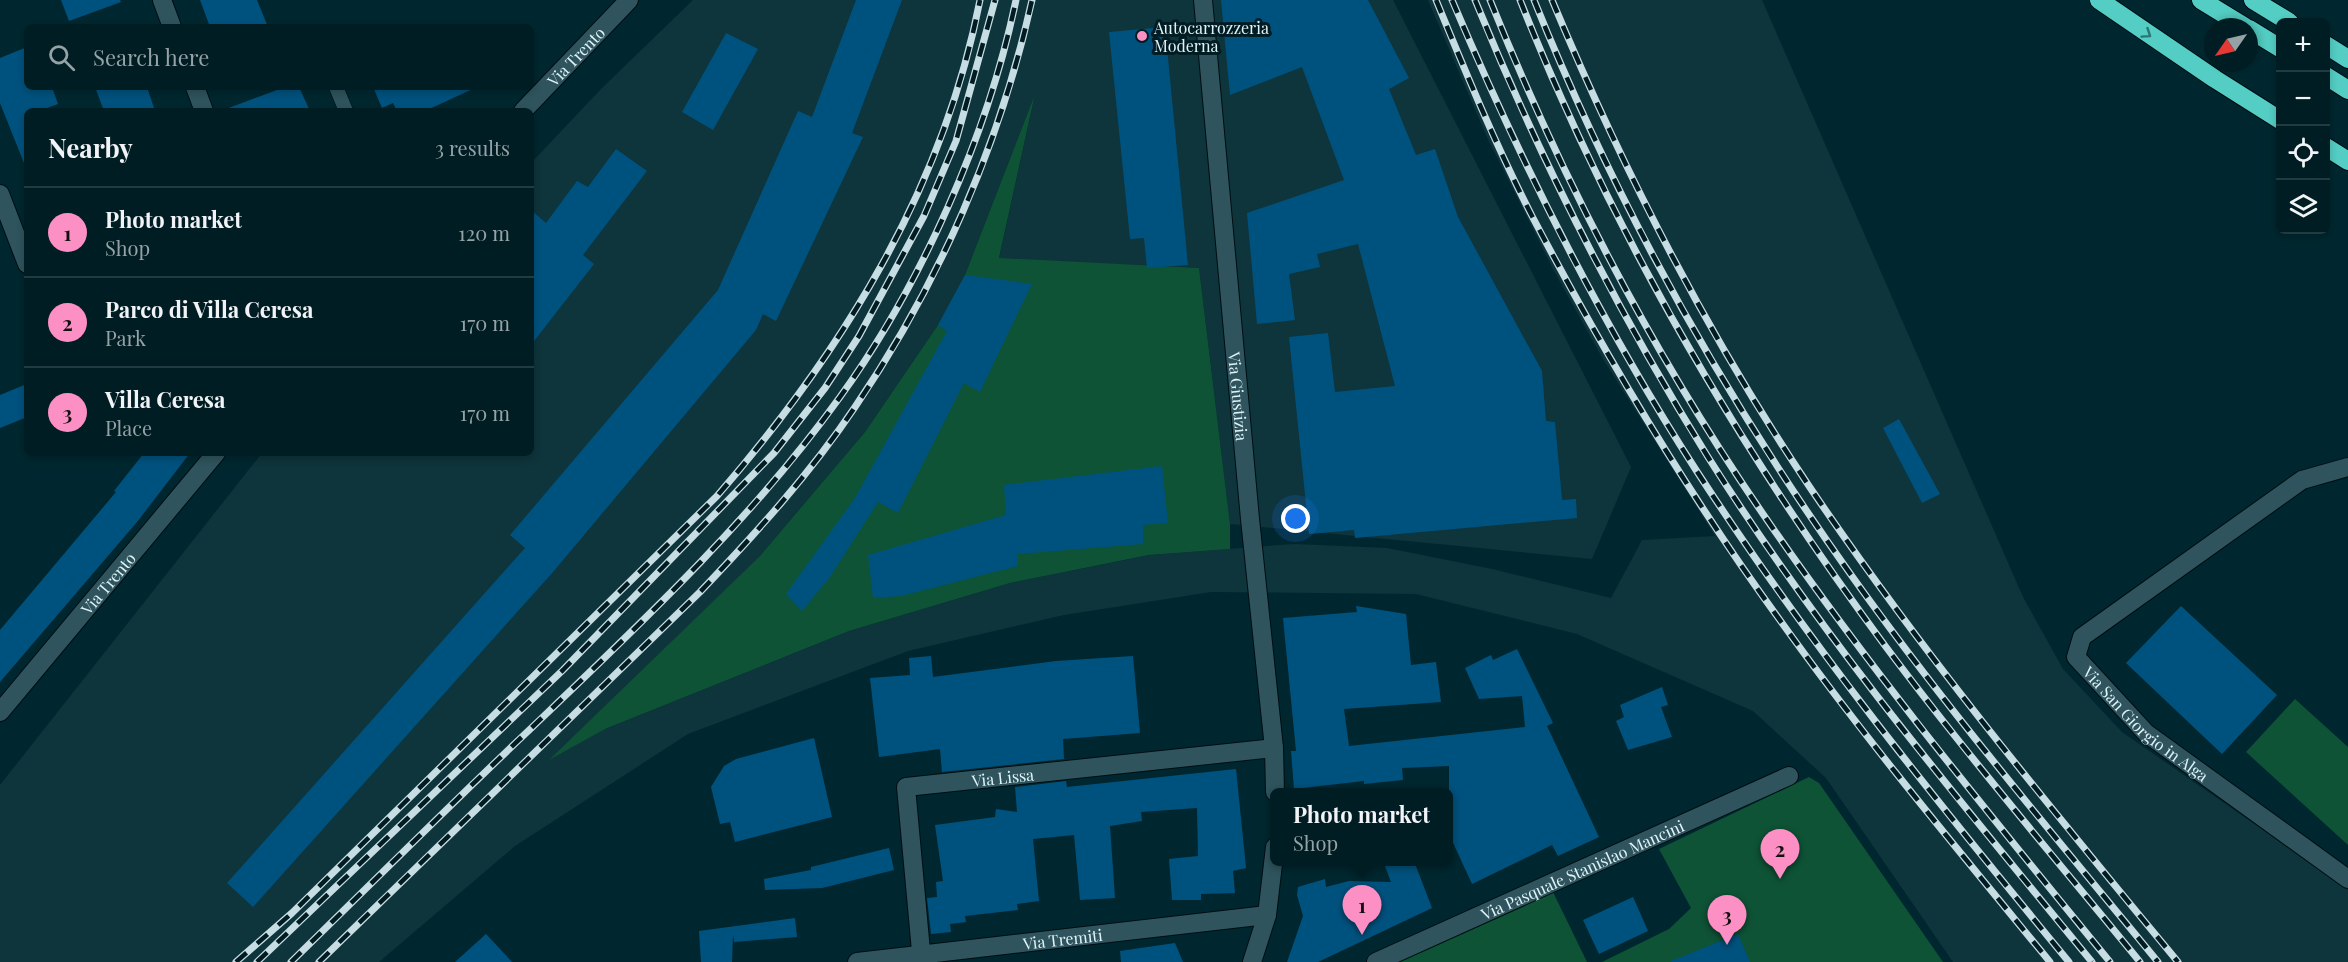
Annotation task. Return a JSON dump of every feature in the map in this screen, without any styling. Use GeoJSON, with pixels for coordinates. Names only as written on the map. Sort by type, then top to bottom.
{"type":"FeatureCollection","features":[{"type":"Feature","properties":{"kind":"highway"},"geometry":{"type":"LineString","coordinates":[[2099,0],[2178,55],[2276,117]]}},
{"type":"Feature","properties":{"kind":"highway"},"geometry":{"type":"LineString","coordinates":[[2201,0],[2231,18]]}},
{"type":"Feature","properties":{"kind":"highway"},"geometry":{"type":"LineString","coordinates":[[2253,0],[2282,18]]}},
{"type":"Feature","properties":{"kind":"highway"},"geometry":{"type":"LineString","coordinates":[[2258,35],[2276,46]]}},
{"type":"Feature","properties":{"kind":"highway"},"geometry":{"type":"LineString","coordinates":[[2330,48],[2348,59]]}},
{"type":"Feature","properties":{"kind":"highway"},"geometry":{"type":"LineString","coordinates":[[2330,79],[2348,90]]}},
{"type":"Feature","properties":{"kind":"highway"},"geometry":{"type":"LineString","coordinates":[[2330,150],[2348,161]]}},
{"type":"Feature","properties":{"kind":"street"},"geometry":{"type":"LineString","coordinates":[[162,0],[171,24]]}},
{"type":"Feature","properties":{"kind":"street","name":"Via Trento"},"geometry":{"type":"LineString","coordinates":[[526,108],[629,0]]}},
{"type":"Feature","properties":{"kind":"street","name":"Via Giustizia"},"geometry":{"type":"LineString","coordinates":[[1203,0],[1250,519],[1274,748],[1275,788]]}},
{"type":"Feature","properties":{"kind":"street"},"geometry":{"type":"LineString","coordinates":[[196,90],[203,108]]}},
{"type":"Feature","properties":{"kind":"street"},"geometry":{"type":"LineString","coordinates":[[0,194],[24,256]]}},
{"type":"Feature","properties":{"kind":"street","name":"Via Trento"},"geometry":{"type":"LineString","coordinates":[[0,712],[213,456]]}},
{"type":"Feature","properties":{"kind":"street","name":"Via San Giorgio in Alga"},"geometry":{"type":"LineString","coordinates":[[2348,467],[2301,480],[2082,638],[2076,657],[2146,733],[2348,879]]}},
{"type":"Feature","properties":{"kind":"street","name":"Via Lissa"},"geometry":{"type":"LineString","coordinates":[[922,959],[906,787],[1274,748]]}},
{"type":"Feature","properties":{"kind":"street","name":"Via Pasquale Stanislao Mancini"},"geometry":{"type":"LineString","coordinates":[[1376,962],[1789,776]]}},
{"type":"Feature","properties":{"kind":"street"},"geometry":{"type":"LineString","coordinates":[[1252,962],[1267,915],[1273,866]]}},
{"type":"Feature","properties":{"kind":"street","name":"Via Tremiti"},"geometry":{"type":"LineString","coordinates":[[857,962],[922,959],[1267,915]]}},
{"type":"Feature","properties":{"kind":"lane"},"geometry":{"type":"LineString","coordinates":[[337,90],[345,108]]}},
{"type":"Feature","properties":{"kind":"shaded area"},"geometry":{"type":"Polygon","coordinates":[[[693,0],[1393,0],[1631,467],[1592,559],[1230,524],[1199,268],[999,259],[1035,94],[965,275],[938,325],[865,432],[759,557],[605,729],[849,631],[1010,583],[1150,555],[1294,544],[1387,548],[1492,569],[1611,598],[1642,540],[1715,536],[1603,359],[1554,271],[1486,135],[1428,0],[1762,0],[2023,597],[2063,669],[2122,732],[2348,889],[2348,962],[1953,962],[1826,778],[1753,711],[1577,634],[1416,594],[1211,592],[1064,615],[908,651],[688,734],[515,846],[379,962],[0,962],[0,785],[260,456],[534,456],[534,160],[602,88],[693,0]]]}},
{"type":"Feature","properties":{"kind":"green space"},"geometry":{"type":"Polygon","coordinates":[[[1035,94],[999,258],[1199,268],[1230,524],[1230,549],[1149,555],[1010,583],[849,631],[605,729],[549,760],[759,557],[865,432],[938,325],[965,275],[1035,94]]]}},
{"type":"Feature","properties":{"kind":"green space"},"geometry":{"type":"Polygon","coordinates":[[[2295,699],[2348,747],[2348,845],[2246,752],[2295,699]]]}},
{"type":"Feature","properties":{"kind":"green space"},"geometry":{"type":"Polygon","coordinates":[[[1809,777],[1819,783],[1943,962],[1602,962],[1669,929],[1691,908],[1659,849],[1809,777]]]}},
{"type":"Feature","properties":{"kind":"green space"},"geometry":{"type":"Polygon","coordinates":[[[1553,892],[1587,962],[1397,962],[1553,892]]]}},
{"type":"Feature","properties":{"kind":"building"},"geometry":{"type":"Polygon","coordinates":[[[61,0],[120,0],[121,2],[69,21],[61,0]]]}},
{"type":"Feature","properties":{"kind":"building"},"geometry":{"type":"Polygon","coordinates":[[[200,0],[257,0],[267,24],[209,24],[200,0]]]}},
{"type":"Feature","properties":{"kind":"building"},"geometry":{"type":"Polygon","coordinates":[[[856,0],[902,0],[852,133],[863,137],[776,321],[763,314],[756,330],[553,572],[253,907],[227,883],[525,548],[510,535],[718,290],[798,111],[812,117],[856,0]]]}},
{"type":"Feature","properties":{"kind":"building"},"geometry":{"type":"Polygon","coordinates":[[[1221,0],[1368,0],[1409,78],[1389,89],[1416,155],[1435,149],[1458,217],[1542,371],[1546,421],[1555,422],[1562,500],[1576,499],[1577,518],[1355,538],[1354,530],[1309,534],[1289,337],[1328,333],[1335,392],[1395,386],[1358,244],[1317,254],[1320,267],[1289,274],[1295,320],[1257,324],[1247,213],[1344,180],[1302,67],[1230,95],[1221,0]]]}},
{"type":"Feature","properties":{"kind":"building"},"geometry":{"type":"Polygon","coordinates":[[[1165,27],[1188,265],[1147,268],[1144,238],[1130,239],[1109,32],[1165,27]]]}},
{"type":"Feature","properties":{"kind":"building"},"geometry":{"type":"Polygon","coordinates":[[[726,33],[758,49],[713,130],[682,112],[726,33]]]}},
{"type":"Feature","properties":{"kind":"building"},"geometry":{"type":"Polygon","coordinates":[[[24,48],[24,90],[53,90],[58,104],[47,108],[24,108],[24,163],[0,103],[0,58],[24,48]]]}},
{"type":"Feature","properties":{"kind":"building"},"geometry":{"type":"Polygon","coordinates":[[[96,90],[148,90],[154,108],[103,108],[96,90]]]}},
{"type":"Feature","properties":{"kind":"building"},"geometry":{"type":"Polygon","coordinates":[[[277,90],[300,90],[309,108],[229,108],[277,90]]]}},
{"type":"Feature","properties":{"kind":"building"},"geometry":{"type":"Polygon","coordinates":[[[374,90],[470,90],[432,108],[396,108],[393,103],[382,108],[374,90]]]}},
{"type":"Feature","properties":{"kind":"building"},"geometry":{"type":"Polygon","coordinates":[[[616,149],[647,171],[583,255],[594,264],[534,341],[534,213],[546,223],[577,181],[588,187],[616,149]]]}},
{"type":"Feature","properties":{"kind":"building"},"geometry":{"type":"Polygon","coordinates":[[[965,275],[1032,284],[980,392],[964,383],[898,513],[878,502],[830,577],[802,611],[786,594],[855,498],[947,331],[938,325],[965,275]]]}},
{"type":"Feature","properties":{"kind":"building"},"geometry":{"type":"Polygon","coordinates":[[[24,385],[24,418],[0,428],[0,395],[24,385]]]}},
{"type":"Feature","properties":{"kind":"building"},"geometry":{"type":"Polygon","coordinates":[[[1899,419],[1940,494],[1922,503],[1883,428],[1899,419]]]}},
{"type":"Feature","properties":{"kind":"building"},"geometry":{"type":"Polygon","coordinates":[[[142,456],[188,456],[137,522],[0,682],[0,630],[116,492],[114,491],[142,456]]]}},
{"type":"Feature","properties":{"kind":"building"},"geometry":{"type":"Polygon","coordinates":[[[1162,466],[1168,523],[1143,525],[1143,544],[1018,554],[1018,566],[901,596],[873,598],[868,555],[1006,515],[1004,485],[1162,466]]]}},
{"type":"Feature","properties":{"kind":"building"},"geometry":{"type":"Polygon","coordinates":[[[1356,606],[1406,614],[1411,665],[1436,662],[1441,702],[1344,709],[1349,746],[1525,727],[1522,696],[1479,699],[1465,668],[1491,655],[1493,660],[1517,649],[1553,723],[1547,726],[1599,837],[1558,856],[1552,845],[1472,884],[1453,843],[1453,788],[1449,788],[1449,766],[1402,768],[1403,780],[1364,784],[1364,781],[1294,788],[1291,751],[1296,751],[1283,618],[1357,612],[1356,606]]]}},
{"type":"Feature","properties":{"kind":"building"},"geometry":{"type":"Polygon","coordinates":[[[2181,606],[2277,695],[2222,754],[2126,663],[2181,606]]]}},
{"type":"Feature","properties":{"kind":"building"},"geometry":{"type":"Polygon","coordinates":[[[931,656],[933,677],[1056,661],[1133,656],[1140,733],[1063,739],[1064,759],[942,772],[940,749],[879,757],[870,678],[910,675],[909,658],[931,656]]]}},
{"type":"Feature","properties":{"kind":"building"},"geometry":{"type":"Polygon","coordinates":[[[1662,687],[1668,705],[1661,707],[1672,737],[1628,750],[1616,721],[1624,717],[1620,705],[1662,687]]]}},
{"type":"Feature","properties":{"kind":"building"},"geometry":{"type":"Polygon","coordinates":[[[814,738],[832,817],[735,842],[730,822],[720,824],[711,787],[724,766],[736,759],[814,738]]]}},
{"type":"Feature","properties":{"kind":"building"},"geometry":{"type":"Polygon","coordinates":[[[1236,769],[1246,868],[1233,871],[1235,893],[1201,894],[1201,900],[1172,900],[1169,859],[1198,856],[1197,808],[1141,812],[1142,821],[1110,826],[1115,898],[1080,900],[1074,835],[1033,839],[1039,901],[1017,904],[1018,910],[965,916],[966,922],[950,924],[951,932],[931,934],[927,898],[937,897],[936,882],[943,881],[935,825],[995,817],[996,809],[1017,812],[1015,787],[1066,781],[1067,787],[1236,769]]]}},
{"type":"Feature","properties":{"kind":"building"},"geometry":{"type":"Polygon","coordinates":[[[889,848],[894,870],[822,888],[765,890],[764,879],[811,870],[811,867],[889,848]]]}},
{"type":"Feature","properties":{"kind":"building"},"geometry":{"type":"Polygon","coordinates":[[[1385,866],[1416,866],[1432,908],[1318,962],[1287,962],[1303,916],[1297,895],[1298,887],[1325,879],[1326,887],[1349,881],[1391,882],[1385,866]]]}},
{"type":"Feature","properties":{"kind":"building"},"geometry":{"type":"Polygon","coordinates":[[[1633,897],[1648,931],[1599,954],[1583,920],[1633,897]]]}},
{"type":"Feature","properties":{"kind":"building"},"geometry":{"type":"Polygon","coordinates":[[[795,918],[797,937],[734,942],[733,934],[732,962],[701,962],[699,931],[795,918]]]}},
{"type":"Feature","properties":{"kind":"building"},"geometry":{"type":"Polygon","coordinates":[[[486,934],[512,962],[455,962],[486,934]]]}},
{"type":"Feature","properties":{"kind":"building"},"geometry":{"type":"Polygon","coordinates":[[[1738,934],[1750,962],[1671,962],[1671,961],[1738,934]]]}},
{"type":"Feature","properties":{"kind":"building"},"geometry":{"type":"Polygon","coordinates":[[[1175,943],[1183,962],[1121,962],[1120,951],[1175,943]]]}},
{"type":"Feature","properties":{"kind":"railway"},"geometry":{"type":"LineString","coordinates":[[236,962],[292,913],[717,496],[763,441],[806,384],[882,265],[941,137],[963,70],[980,0]]}},
{"type":"Feature","properties":{"kind":"railway"},"geometry":{"type":"LineString","coordinates":[[257,962],[563,670],[774,453],[825,388],[859,336],[924,216],[956,141],[995,0]]}},
{"type":"Feature","properties":{"kind":"railway"},"geometry":{"type":"LineString","coordinates":[[291,962],[690,573],[768,487],[840,397],[898,307],[948,207],[988,103],[1016,0]]}},
{"type":"Feature","properties":{"kind":"railway"},"geometry":{"type":"LineString","coordinates":[[319,962],[700,592],[781,503],[838,432],[913,312],[963,212],[1003,108],[1032,0]]}},
{"type":"Feature","properties":{"kind":"railway"},"geometry":{"type":"LineString","coordinates":[[1436,0],[1470,82],[1532,216],[1589,321],[1681,475],[1747,574],[1814,667],[1913,795],[2050,962]]}},
{"type":"Feature","properties":{"kind":"railway"},"geometry":{"type":"LineString","coordinates":[[1452,0],[1478,61],[1564,240],[1627,357],[1696,470],[1783,598],[1875,721],[2069,962]]}},
{"type":"Feature","properties":{"kind":"railway"},"geometry":{"type":"LineString","coordinates":[[1475,0],[1553,176],[1611,290],[1708,457],[1797,588],[1892,716],[2092,962]]}},
{"type":"Feature","properties":{"kind":"railway"},"geometry":{"type":"LineString","coordinates":[[1490,0],[1579,200],[1648,329],[1684,392],[1723,453],[1804,572],[1888,686],[2110,962]]}},
{"type":"Feature","properties":{"kind":"railway"},"geometry":{"type":"LineString","coordinates":[[1520,0],[1556,86],[1637,254],[1682,336],[1780,495],[1886,647],[1980,767],[2140,962]]}},
{"type":"Feature","properties":{"kind":"railway"},"geometry":{"type":"LineString","coordinates":[[1534,0],[1566,75],[1636,223],[1715,366],[1758,436],[1849,572],[1923,672],[2000,770],[2158,962]]}},
{"type":"Feature","properties":{"kind":"railway"},"geometry":{"type":"LineString","coordinates":[[1552,0],[1637,188],[1701,310],[1809,486],[1941,669],[2178,962]]}},
{"type":"Feature","properties":{"kind":"place","name":"Autocarrozzeria Moderna"},"geometry":{"type":"Point","coordinates":[1142,36]}},
{"type":"Feature","properties":{"kind":"place","name":"Parco di Villa Ceresa"},"geometry":{"type":"Point","coordinates":[1780,879]}},
{"type":"Feature","properties":{"kind":"place","name":"Photo market"},"geometry":{"type":"Point","coordinates":[1362,935]}},
{"type":"Feature","properties":{"kind":"place","name":"Villa Ceresa"},"geometry":{"type":"Point","coordinates":[1727,945]}}]}
